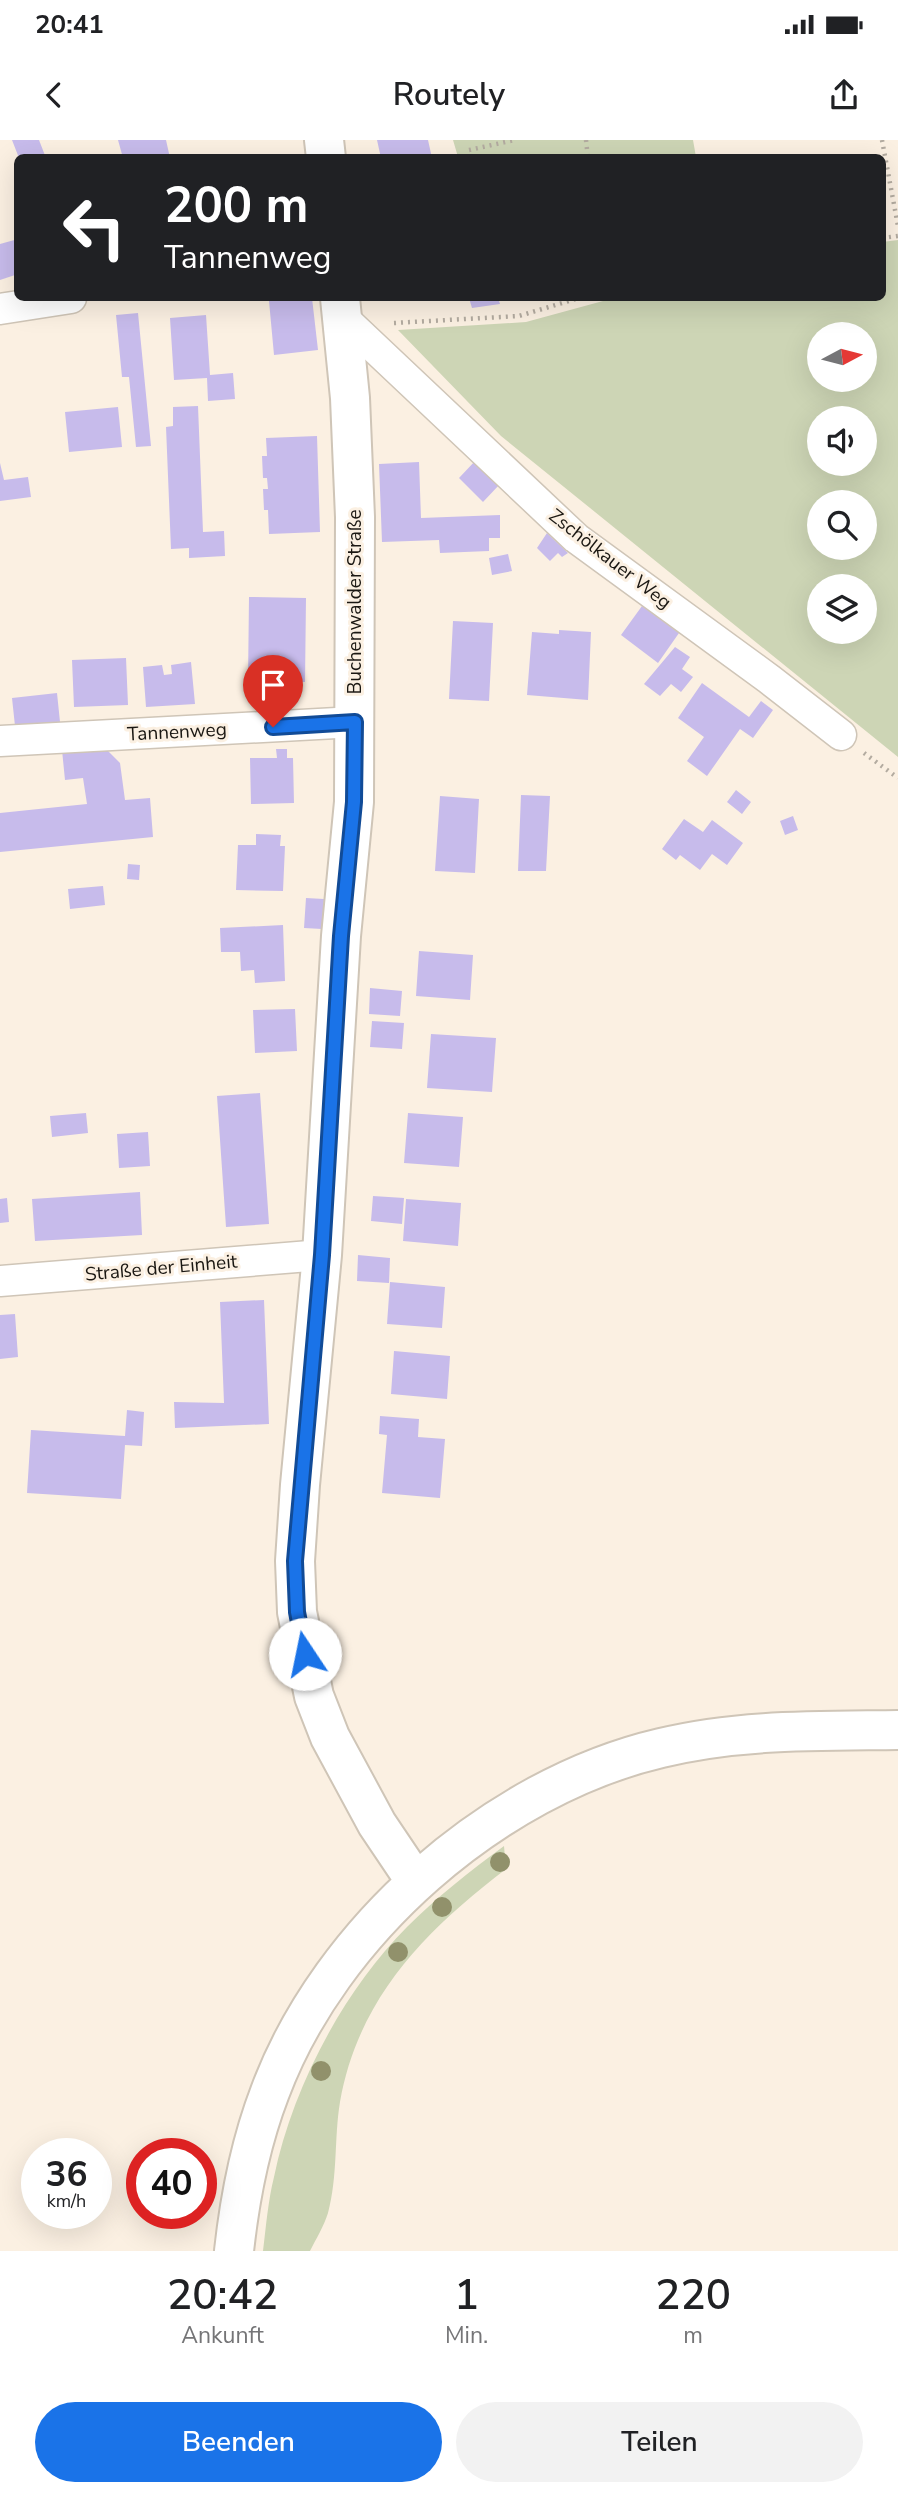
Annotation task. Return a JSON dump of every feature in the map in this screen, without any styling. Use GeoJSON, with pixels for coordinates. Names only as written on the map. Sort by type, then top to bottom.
{"type":"FeatureCollection","features":[{"type":"Feature","properties":{"kind":"street"},"geometry":{"type":"LineString","coordinates":[[0,309],[52,301]]}},
{"type":"Feature","properties":{"kind":"street","name":"Buchenwalder Straße"},"geometry":{"type":"LineString","coordinates":[[350,318],[355,517],[354,802],[341,936],[322,1255],[300,1485],[295,1561],[297,1612],[314,1696],[330,1737],[377,1824],[416,1882]]}},
{"type":"Feature","properties":{"kind":"street","name":"Zschölkauer Weg"},"geometry":{"type":"LineString","coordinates":[[350,318],[576,538],[841,735]]}},
{"type":"Feature","properties":{"kind":"street","name":"Tannenweg"},"geometry":{"type":"LineString","coordinates":[[0,741],[355,722]]}},
{"type":"Feature","properties":{"kind":"street","name":"Straße der Einheit"},"geometry":{"type":"LineString","coordinates":[[0,1281],[322,1255]]}},
{"type":"Feature","properties":{"kind":"street"},"geometry":{"type":"LineString","coordinates":[[234,2251],[247,2161],[270,2090],[303,2022],[338,1970],[374,1925],[416,1882],[467,1841],[524,1802],[608,1763],[661,1748],[710,1738],[777,1731],[898,1730]]}},
{"type":"Feature","properties":{"kind":"path"},"geometry":{"type":"LineString","coordinates":[[469,150],[515,140]]}},
{"type":"Feature","properties":{"kind":"path"},"geometry":{"type":"LineString","coordinates":[[886,157],[898,226]]}},
{"type":"Feature","properties":{"kind":"path"},"geometry":{"type":"LineString","coordinates":[[350,318],[383,324],[519,316],[569,301]]}},
{"type":"Feature","properties":{"kind":"path"},"geometry":{"type":"LineString","coordinates":[[841,735],[898,778]]}},
{"type":"Feature","properties":{"kind":"green space"},"geometry":{"type":"Polygon","coordinates":[[[453,140],[693,140],[695,154],[457,154],[453,140]]]}},
{"type":"Feature","properties":{"kind":"green space"},"geometry":{"type":"Polygon","coordinates":[[[898,240],[898,757],[501,436],[398,330],[526,322],[603,301],[886,301],[886,242],[898,240]]]}},
{"type":"Feature","properties":{"kind":"green space"},"geometry":{"type":"Polygon","coordinates":[[[504,1846],[506,1869],[423,1942],[379,1999],[362,2030],[349,2065],[340,2102],[328,2213],[310,2251],[263,2251],[270,2195],[293,2110],[323,2043],[342,2011],[362,1981],[407,1927],[430,1905],[504,1846]]]}},
{"type":"Feature","properties":{"kind":"building"},"geometry":{"type":"Polygon","coordinates":[[[12,140],[39,140],[44,154],[17,154],[12,140]]]}},
{"type":"Feature","properties":{"kind":"building"},"geometry":{"type":"Polygon","coordinates":[[[118,140],[166,140],[169,154],[122,154],[118,140]]]}},
{"type":"Feature","properties":{"kind":"building"},"geometry":{"type":"Polygon","coordinates":[[[377,140],[428,140],[431,154],[380,154],[377,140]]]}},
{"type":"Feature","properties":{"kind":"building"},"geometry":{"type":"Polygon","coordinates":[[[14,240],[14,275],[0,280],[0,244],[14,240]]]}},
{"type":"Feature","properties":{"kind":"building"},"geometry":{"type":"Polygon","coordinates":[[[269,301],[312,301],[318,350],[274,355],[269,301]]]}},
{"type":"Feature","properties":{"kind":"building"},"geometry":{"type":"Polygon","coordinates":[[[470,301],[499,301],[500,304],[472,308],[470,301]]]}},
{"type":"Feature","properties":{"kind":"building"},"geometry":{"type":"Polygon","coordinates":[[[138,313],[151,446],[136,447],[129,377],[122,377],[116,315],[138,313]]]}},
{"type":"Feature","properties":{"kind":"building"},"geometry":{"type":"Polygon","coordinates":[[[206,315],[210,375],[233,373],[235,399],[208,401],[207,378],[174,380],[170,318],[206,315]]]}},
{"type":"Feature","properties":{"kind":"building"},"geometry":{"type":"Polygon","coordinates":[[[198,406],[203,532],[224,531],[225,556],[189,558],[189,548],[171,549],[166,427],[173,426],[173,407],[198,406]]]}},
{"type":"Feature","properties":{"kind":"building"},"geometry":{"type":"Polygon","coordinates":[[[118,407],[122,447],[69,452],[65,412],[118,407]]]}},
{"type":"Feature","properties":{"kind":"building"},"geometry":{"type":"Polygon","coordinates":[[[317,436],[320,532],[269,534],[268,510],[264,510],[263,489],[268,489],[267,478],[263,478],[262,456],[267,456],[266,438],[317,436]]]}},
{"type":"Feature","properties":{"kind":"building"},"geometry":{"type":"Polygon","coordinates":[[[476,460],[500,484],[483,502],[459,478],[476,460]]]}},
{"type":"Feature","properties":{"kind":"building"},"geometry":{"type":"Polygon","coordinates":[[[419,462],[421,518],[500,515],[500,538],[489,538],[489,551],[440,553],[439,540],[382,542],[379,464],[419,462]]]}},
{"type":"Feature","properties":{"kind":"building"},"geometry":{"type":"Polygon","coordinates":[[[0,463],[4,480],[28,477],[31,497],[0,501],[0,463]]]}},
{"type":"Feature","properties":{"kind":"building"},"geometry":{"type":"Polygon","coordinates":[[[547,533],[568,553],[562,557],[558,553],[550,561],[537,548],[547,533]]]}},
{"type":"Feature","properties":{"kind":"building"},"geometry":{"type":"Polygon","coordinates":[[[508,554],[512,571],[492,575],[489,558],[508,554]]]}},
{"type":"Feature","properties":{"kind":"building"},"geometry":{"type":"Polygon","coordinates":[[[249,597],[306,598],[305,682],[248,681],[249,597]]]}},
{"type":"Feature","properties":{"kind":"building"},"geometry":{"type":"Polygon","coordinates":[[[642,606],[679,633],[658,663],[621,635],[642,606]]]}},
{"type":"Feature","properties":{"kind":"building"},"geometry":{"type":"Polygon","coordinates":[[[453,621],[493,623],[489,701],[449,699],[453,621]]]}},
{"type":"Feature","properties":{"kind":"building"},"geometry":{"type":"Polygon","coordinates":[[[559,630],[591,632],[588,700],[527,695],[532,632],[559,634],[559,630]]]}},
{"type":"Feature","properties":{"kind":"building"},"geometry":{"type":"Polygon","coordinates":[[[675,647],[690,657],[682,669],[693,677],[681,692],[671,684],[660,696],[644,684],[675,647]]]}},
{"type":"Feature","properties":{"kind":"building"},"geometry":{"type":"Polygon","coordinates":[[[126,658],[128,705],[74,707],[72,660],[126,658]]]}},
{"type":"Feature","properties":{"kind":"building"},"geometry":{"type":"Polygon","coordinates":[[[191,662],[195,704],[146,707],[143,667],[162,665],[164,675],[172,674],[171,665],[191,662]]]}},
{"type":"Feature","properties":{"kind":"building"},"geometry":{"type":"Polygon","coordinates":[[[702,683],[749,717],[761,701],[773,710],[753,738],[740,729],[707,776],[687,761],[704,737],[678,718],[702,683]]]}},
{"type":"Feature","properties":{"kind":"building"},"geometry":{"type":"Polygon","coordinates":[[[57,693],[60,722],[15,726],[12,698],[57,693]]]}},
{"type":"Feature","properties":{"kind":"building"},"geometry":{"type":"Polygon","coordinates":[[[103,746],[120,763],[125,800],[150,798],[153,837],[0,852],[0,813],[87,804],[83,778],[65,780],[62,750],[103,746]]]}},
{"type":"Feature","properties":{"kind":"building"},"geometry":{"type":"Polygon","coordinates":[[[276,749],[287,749],[287,758],[293,758],[294,803],[251,804],[250,758],[277,758],[276,749]]]}},
{"type":"Feature","properties":{"kind":"building"},"geometry":{"type":"Polygon","coordinates":[[[736,790],[751,802],[742,814],[727,802],[736,790]]]}},
{"type":"Feature","properties":{"kind":"building"},"geometry":{"type":"Polygon","coordinates":[[[521,795],[550,796],[546,871],[518,871],[521,795]]]}},
{"type":"Feature","properties":{"kind":"building"},"geometry":{"type":"Polygon","coordinates":[[[440,796],[479,799],[475,873],[435,871],[440,796]]]}},
{"type":"Feature","properties":{"kind":"building"},"geometry":{"type":"Polygon","coordinates":[[[793,816],[798,830],[785,835],[780,821],[793,816]]]}},
{"type":"Feature","properties":{"kind":"building"},"geometry":{"type":"Polygon","coordinates":[[[684,819],[703,832],[712,820],[743,843],[727,865],[712,854],[700,870],[680,855],[676,860],[662,849],[684,819]]]}},
{"type":"Feature","properties":{"kind":"building"},"geometry":{"type":"Polygon","coordinates":[[[256,834],[281,835],[280,846],[285,846],[283,891],[236,890],[238,845],[256,845],[256,834]]]}},
{"type":"Feature","properties":{"kind":"building"},"geometry":{"type":"Polygon","coordinates":[[[128,864],[140,865],[139,880],[127,879],[128,864]]]}},
{"type":"Feature","properties":{"kind":"building"},"geometry":{"type":"Polygon","coordinates":[[[103,886],[105,905],[70,909],[68,889],[103,886]]]}},
{"type":"Feature","properties":{"kind":"building"},"geometry":{"type":"Polygon","coordinates":[[[306,898],[324,899],[322,929],[304,928],[306,898]]]}},
{"type":"Feature","properties":{"kind":"building"},"geometry":{"type":"Polygon","coordinates":[[[283,925],[285,981],[255,983],[254,970],[241,971],[240,952],[221,952],[220,928],[283,925]]]}},
{"type":"Feature","properties":{"kind":"building"},"geometry":{"type":"Polygon","coordinates":[[[419,951],[473,955],[470,1000],[416,996],[419,951]]]}},
{"type":"Feature","properties":{"kind":"building"},"geometry":{"type":"Polygon","coordinates":[[[370,988],[402,991],[400,1016],[369,1014],[370,988]]]}},
{"type":"Feature","properties":{"kind":"building"},"geometry":{"type":"Polygon","coordinates":[[[295,1009],[297,1051],[255,1053],[253,1010],[295,1009]]]}},
{"type":"Feature","properties":{"kind":"building"},"geometry":{"type":"Polygon","coordinates":[[[372,1021],[404,1023],[402,1049],[370,1047],[372,1021]]]}},
{"type":"Feature","properties":{"kind":"building"},"geometry":{"type":"Polygon","coordinates":[[[431,1034],[496,1038],[492,1092],[427,1088],[431,1034]]]}},
{"type":"Feature","properties":{"kind":"building"},"geometry":{"type":"Polygon","coordinates":[[[260,1093],[269,1224],[226,1227],[217,1096],[260,1093]]]}},
{"type":"Feature","properties":{"kind":"building"},"geometry":{"type":"Polygon","coordinates":[[[86,1113],[88,1133],[52,1137],[50,1116],[86,1113]]]}},
{"type":"Feature","properties":{"kind":"building"},"geometry":{"type":"Polygon","coordinates":[[[408,1113],[463,1117],[459,1167],[404,1163],[408,1113]]]}},
{"type":"Feature","properties":{"kind":"building"},"geometry":{"type":"Polygon","coordinates":[[[148,1132],[150,1166],[119,1168],[117,1134],[148,1132]]]}},
{"type":"Feature","properties":{"kind":"building"},"geometry":{"type":"Polygon","coordinates":[[[140,1192],[142,1235],[35,1241],[32,1199],[140,1192]]]}},
{"type":"Feature","properties":{"kind":"building"},"geometry":{"type":"Polygon","coordinates":[[[373,1196],[404,1198],[402,1224],[371,1221],[373,1196]]]}},
{"type":"Feature","properties":{"kind":"building"},"geometry":{"type":"Polygon","coordinates":[[[7,1198],[9,1222],[0,1223],[0,1199],[7,1198]]]}},
{"type":"Feature","properties":{"kind":"building"},"geometry":{"type":"Polygon","coordinates":[[[406,1199],[461,1203],[458,1246],[403,1241],[406,1199]]]}},
{"type":"Feature","properties":{"kind":"building"},"geometry":{"type":"Polygon","coordinates":[[[358,1255],[390,1258],[389,1283],[357,1281],[358,1255]]]}},
{"type":"Feature","properties":{"kind":"building"},"geometry":{"type":"Polygon","coordinates":[[[390,1282],[445,1287],[442,1328],[387,1324],[390,1282]]]}},
{"type":"Feature","properties":{"kind":"building"},"geometry":{"type":"Polygon","coordinates":[[[264,1300],[269,1424],[175,1428],[174,1402],[224,1403],[220,1302],[264,1300]]]}},
{"type":"Feature","properties":{"kind":"building"},"geometry":{"type":"Polygon","coordinates":[[[15,1314],[18,1357],[0,1359],[0,1315],[15,1314]]]}},
{"type":"Feature","properties":{"kind":"building"},"geometry":{"type":"Polygon","coordinates":[[[394,1351],[450,1356],[447,1399],[391,1394],[394,1351]]]}},
{"type":"Feature","properties":{"kind":"building"},"geometry":{"type":"Polygon","coordinates":[[[127,1410],[144,1412],[142,1446],[125,1445],[121,1499],[27,1493],[31,1430],[125,1436],[127,1410]]]}},
{"type":"Feature","properties":{"kind":"building"},"geometry":{"type":"Polygon","coordinates":[[[380,1416],[419,1419],[418,1437],[445,1439],[440,1498],[382,1493],[387,1435],[379,1434],[380,1416]]]}},
{"type":"Feature","properties":{"kind":"route"},"geometry":{"type":"LineString","coordinates":[[273,727],[355,722],[354,802],[341,936],[322,1255],[295,1561],[297,1612],[305,1654]]}}]}
